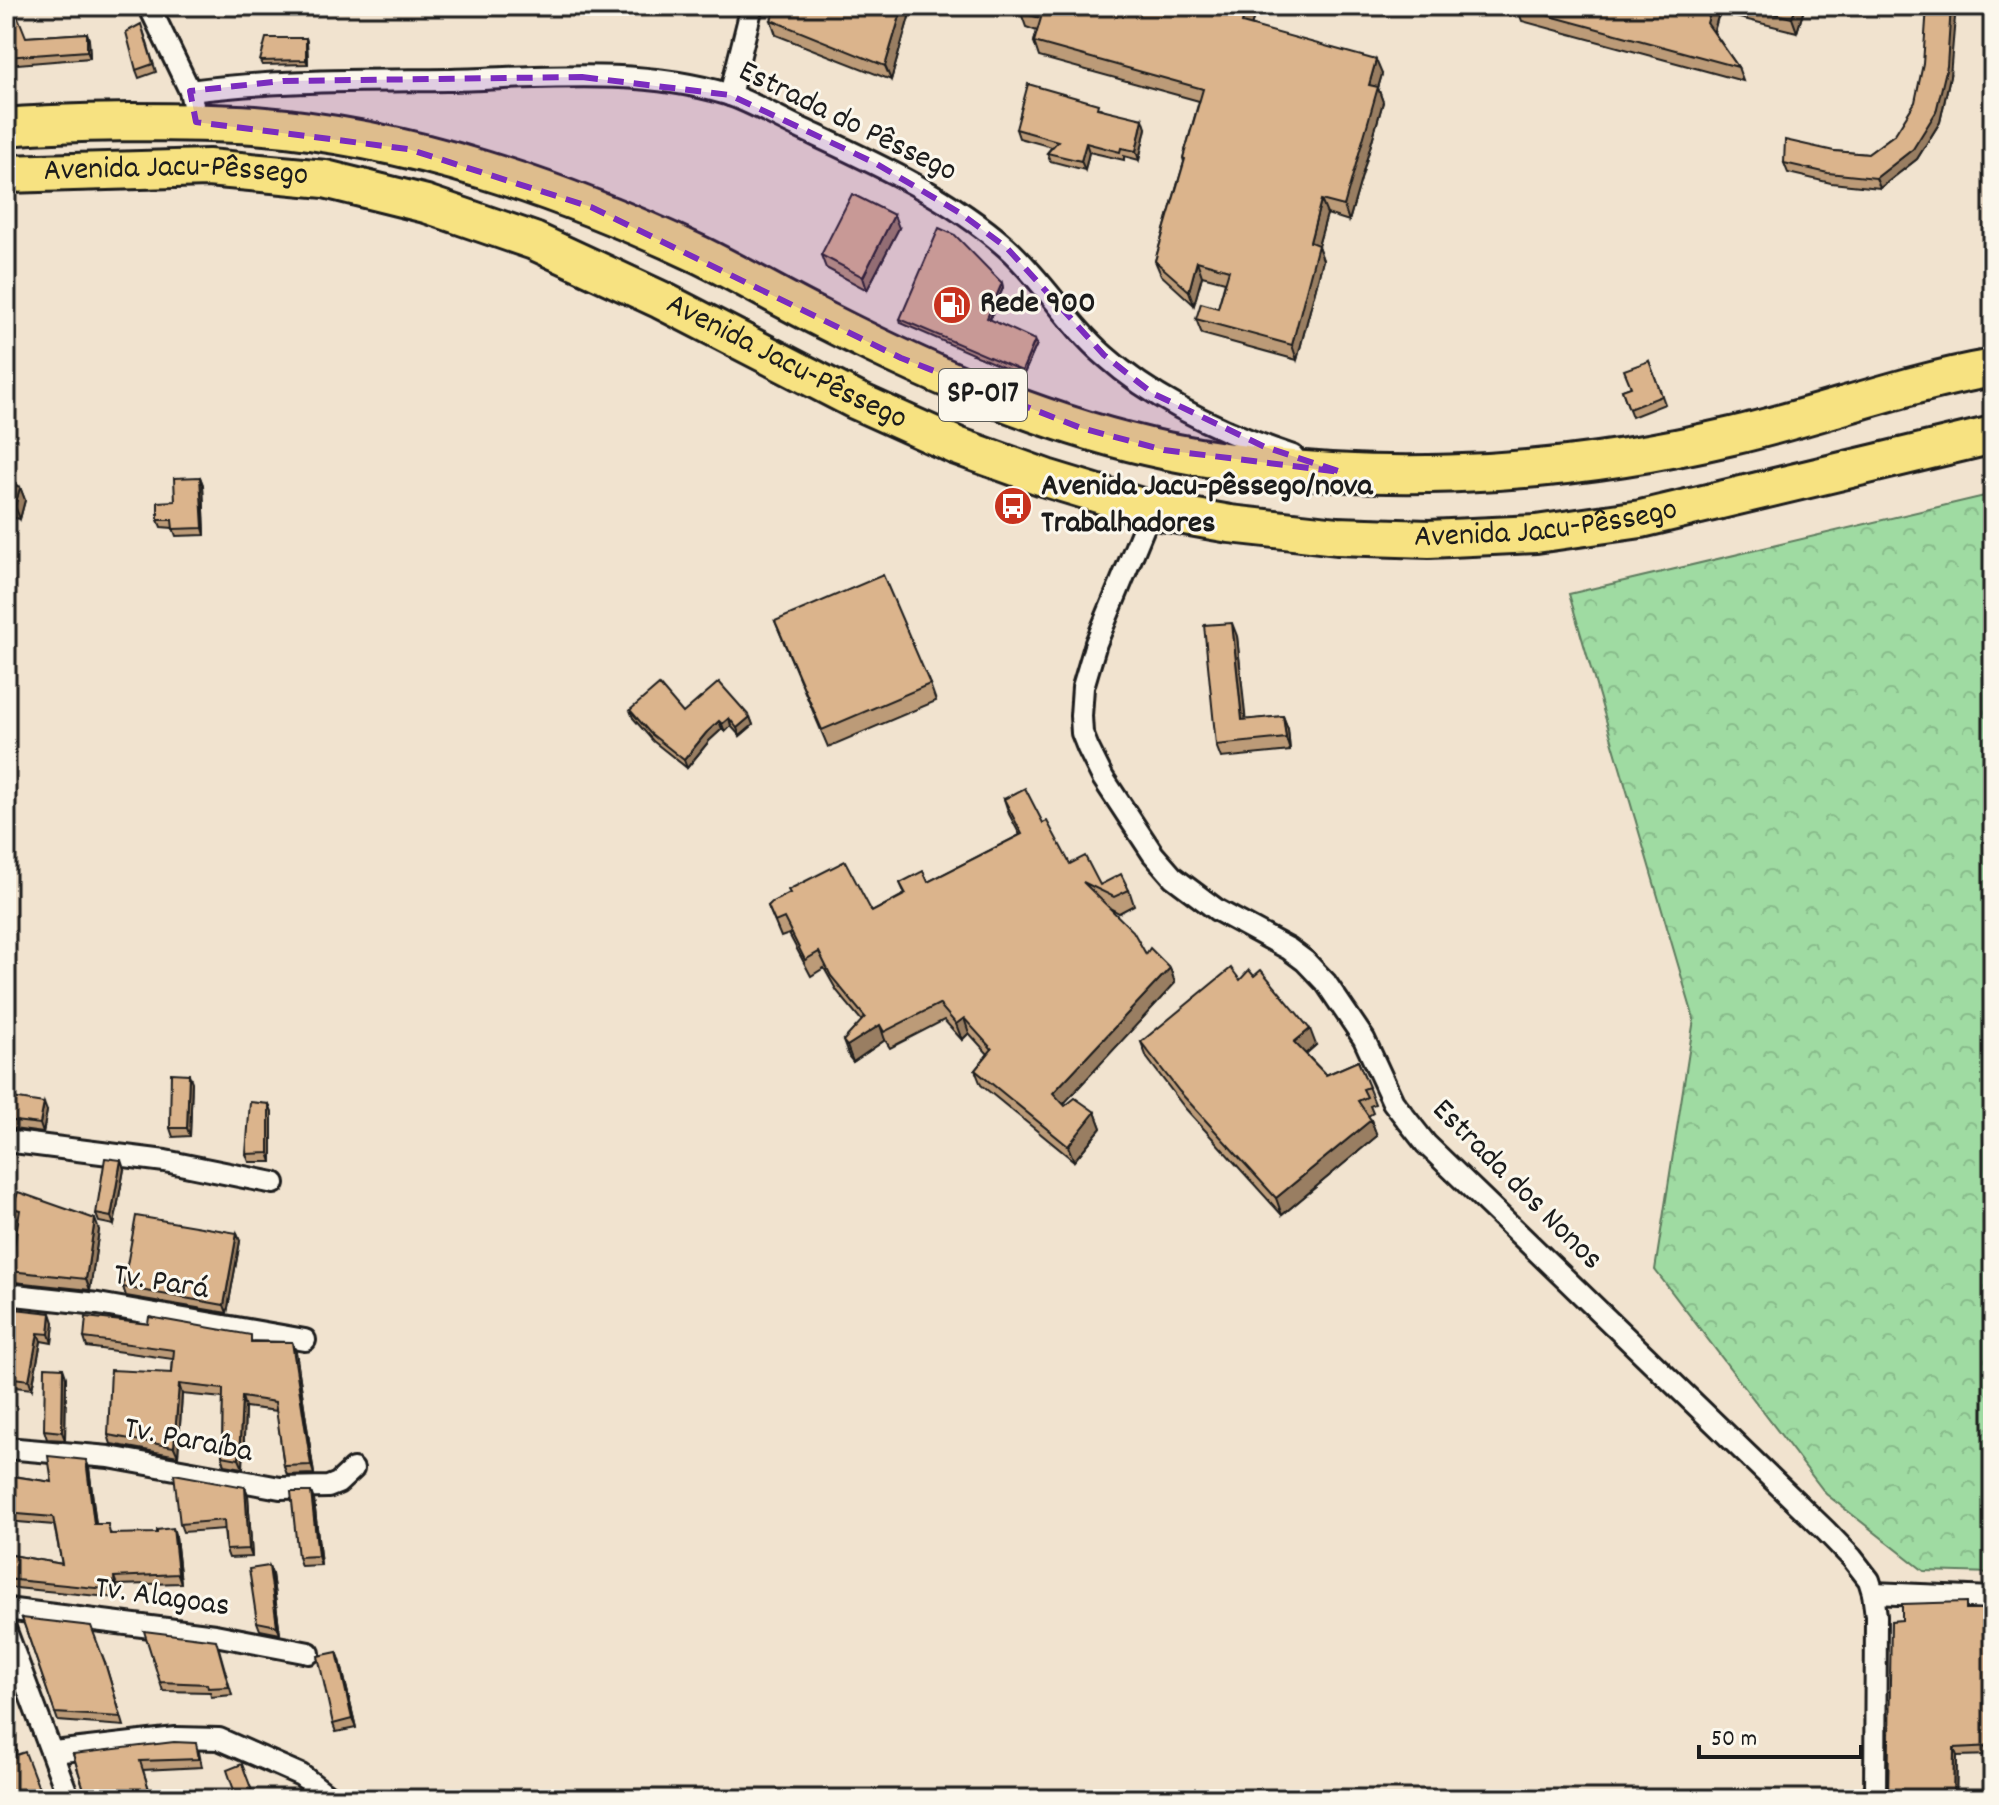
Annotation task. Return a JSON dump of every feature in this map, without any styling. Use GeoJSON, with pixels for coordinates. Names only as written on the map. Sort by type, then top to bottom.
{"type":"FeatureCollection","features":[{"type":"Feature","properties":{"kind":"highway","name":"Avenida Jacu-Pêssego"},"geometry":{"type":"LineString","coordinates":[[6,127],[193,106],[257,125],[408,149],[591,207],[688,250],[901,358],[996,400],[1081,428],[1164,450],[1247,464],[1341,472],[1505,471],[1598,462],[1732,436],[1993,368]]}},
{"type":"Feature","properties":{"kind":"highway","name":"Avenida Jacu-Pêssego"},"geometry":{"type":"LineString","coordinates":[[6,174],[208,168],[325,179],[426,204],[534,241],[661,300],[855,400],[957,446],[1046,478],[1151,510],[1230,524],[1337,536],[1429,539],[1536,534],[1641,519],[1993,435]]}},
{"type":"Feature","properties":{"kind":"street"},"geometry":{"type":"LineString","coordinates":[[149,6],[193,106]]}},
{"type":"Feature","properties":{"kind":"street"},"geometry":{"type":"LineString","coordinates":[[730,95],[752,6]]}},
{"type":"Feature","properties":{"kind":"street","name":"Estrada do Pêssego"},"geometry":{"type":"LineString","coordinates":[[193,106],[283,81],[582,77],[639,79],[694,86],[730,95],[875,163],[960,213],[1007,248],[1104,355],[1152,393],[1265,447],[1341,472]]}},
{"type":"Feature","properties":{"kind":"street","name":"Estrada dos Nonos"},"geometry":{"type":"LineString","coordinates":[[1151,510],[1096,643],[1083,687],[1081,716],[1082,733],[1098,768],[1153,854],[1194,896],[1305,961],[1349,1014],[1393,1102],[1426,1144],[1825,1530],[1869,1580],[1873,1593]]}},
{"type":"Feature","properties":{"kind":"street"},"geometry":{"type":"LineString","coordinates":[[6,1141],[165,1161],[274,1183]]}},
{"type":"Feature","properties":{"kind":"street","name":"Tv. Pará"},"geometry":{"type":"LineString","coordinates":[[6,1294],[98,1304],[305,1340]]}},
{"type":"Feature","properties":{"kind":"street","name":"Tv. Paraíba"},"geometry":{"type":"LineString","coordinates":[[6,1448],[109,1457],[280,1488],[328,1487],[338,1483],[353,1469]]}},
{"type":"Feature","properties":{"kind":"street"},"geometry":{"type":"LineString","coordinates":[[1875,1799],[1876,1616],[1873,1593],[1993,1598]]}},
{"type":"Feature","properties":{"kind":"street","name":"Tv. Alagoas"},"geometry":{"type":"LineString","coordinates":[[6,1609],[215,1635],[309,1653]]}},
{"type":"Feature","properties":{"kind":"street"},"geometry":{"type":"LineString","coordinates":[[6,1631],[54,1752],[69,1799]]}},
{"type":"Feature","properties":{"kind":"street"},"geometry":{"type":"LineString","coordinates":[[54,1752],[176,1738],[219,1739],[301,1775],[332,1799]]}},
{"type":"Feature","properties":{"kind":"highlighted area"},"geometry":{"type":"Polygon","coordinates":[[[582,77],[730,95],[875,163],[960,213],[1007,248],[1104,355],[1152,393],[1265,447],[1341,472],[1164,450],[1081,428],[901,358],[591,207],[408,149],[196,122],[190,91],[283,81],[582,77]]]}},
{"type":"Feature","properties":{"kind":"green space"},"geometry":{"type":"Polygon","coordinates":[[[1993,494],[1993,1573],[1924,1571],[1826,1494],[1655,1270],[1694,1019],[1569,594],[1993,494]]]}},
{"type":"Feature","properties":{"kind":"building"},"geometry":{"type":"Polygon","coordinates":[[[777,6],[903,6],[885,66],[771,20],[777,6]]]}},
{"type":"Feature","properties":{"kind":"building"},"geometry":{"type":"Polygon","coordinates":[[[1022,6],[1247,6],[1242,23],[1376,60],[1369,85],[1378,87],[1344,206],[1321,200],[1310,242],[1318,245],[1292,345],[1196,319],[1201,303],[1218,308],[1229,270],[1197,261],[1189,291],[1155,261],[1203,89],[1034,42],[1041,18],[1021,13],[1022,6]]]}},
{"type":"Feature","properties":{"kind":"building"},"geometry":{"type":"Polygon","coordinates":[[[1712,6],[1707,23],[1738,67],[1517,7],[1712,6]]]}},
{"type":"Feature","properties":{"kind":"building"},"geometry":{"type":"Polygon","coordinates":[[[1742,6],[1796,6],[1792,18],[1742,6]]]}},
{"type":"Feature","properties":{"kind":"building"},"geometry":{"type":"Polygon","coordinates":[[[1927,6],[1951,6],[1947,66],[1936,112],[1913,149],[1876,178],[1828,173],[1784,163],[1785,140],[1834,151],[1868,154],[1895,134],[1915,102],[1923,64],[1927,6]]]}},
{"type":"Feature","properties":{"kind":"building"},"geometry":{"type":"Polygon","coordinates":[[[18,17],[26,37],[87,33],[87,51],[6,57],[6,18],[18,17]]]}},
{"type":"Feature","properties":{"kind":"building"},"geometry":{"type":"Polygon","coordinates":[[[141,24],[153,64],[136,70],[126,32],[141,24]]]}},
{"type":"Feature","properties":{"kind":"building"},"geometry":{"type":"Polygon","coordinates":[[[266,38],[306,38],[306,60],[260,61],[266,38]]]}},
{"type":"Feature","properties":{"kind":"building"},"geometry":{"type":"Polygon","coordinates":[[[1028,84],[1098,104],[1097,108],[1143,119],[1136,151],[1121,148],[1120,152],[1086,143],[1081,161],[1047,153],[1058,141],[1016,129],[1028,84]]]}},
{"type":"Feature","properties":{"kind":"building"},"geometry":{"type":"Polygon","coordinates":[[[852,194],[894,215],[863,277],[821,255],[852,194]]]}},
{"type":"Feature","properties":{"kind":"building","name":"Rede 900"},"geometry":{"type":"Polygon","coordinates":[[[939,228],[955,235],[1002,283],[987,318],[1035,340],[1022,371],[900,319],[939,228]]]}},
{"type":"Feature","properties":{"kind":"building"},"geometry":{"type":"Polygon","coordinates":[[[1649,361],[1662,396],[1629,409],[1622,390],[1631,387],[1624,370],[1649,361]]]}},
{"type":"Feature","properties":{"kind":"building"},"geometry":{"type":"Polygon","coordinates":[[[6,475],[13,477],[11,484],[20,487],[15,506],[6,504],[6,475]]]}},
{"type":"Feature","properties":{"kind":"building"},"geometry":{"type":"Polygon","coordinates":[[[200,477],[203,528],[173,529],[172,520],[158,520],[158,502],[175,501],[174,478],[200,477]]]}},
{"type":"Feature","properties":{"kind":"building"},"geometry":{"type":"Polygon","coordinates":[[[883,575],[930,684],[822,730],[775,621],[883,575]]]}},
{"type":"Feature","properties":{"kind":"building"},"geometry":{"type":"Polygon","coordinates":[[[1232,623],[1242,720],[1283,716],[1286,738],[1216,745],[1204,625],[1232,623]]]}},
{"type":"Feature","properties":{"kind":"building"},"geometry":{"type":"Polygon","coordinates":[[[719,682],[750,717],[737,728],[729,718],[722,724],[719,721],[684,760],[650,733],[630,710],[659,685],[683,713],[719,682]]]}},
{"type":"Feature","properties":{"kind":"building"},"geometry":{"type":"Polygon","coordinates":[[[1025,788],[1070,864],[1085,856],[1100,885],[1121,874],[1129,890],[1114,897],[1083,882],[1133,931],[1146,954],[1150,948],[1170,968],[1053,1093],[1065,1106],[1075,1098],[1095,1112],[1068,1146],[975,1070],[992,1049],[964,1018],[956,1024],[939,1004],[884,1032],[880,1025],[847,1046],[843,1041],[865,1017],[831,976],[819,952],[805,960],[784,918],[775,922],[768,906],[790,893],[788,890],[845,861],[872,912],[906,894],[900,883],[923,871],[928,882],[1022,834],[1004,799],[1025,788]]]}},
{"type":"Feature","properties":{"kind":"building"},"geometry":{"type":"Polygon","coordinates":[[[1231,968],[1240,980],[1249,970],[1254,976],[1261,970],[1310,1029],[1294,1042],[1326,1075],[1358,1061],[1369,1087],[1363,1089],[1367,1097],[1358,1101],[1371,1120],[1276,1198],[1179,1091],[1141,1042],[1231,968]]]}},
{"type":"Feature","properties":{"kind":"building"},"geometry":{"type":"Polygon","coordinates":[[[171,1073],[189,1074],[187,1128],[170,1128],[171,1073]]]}},
{"type":"Feature","properties":{"kind":"building"},"geometry":{"type":"Polygon","coordinates":[[[6,1097],[44,1103],[40,1124],[6,1120],[6,1097]]]}},
{"type":"Feature","properties":{"kind":"building"},"geometry":{"type":"Polygon","coordinates":[[[250,1102],[269,1104],[269,1153],[246,1154],[250,1102]]]}},
{"type":"Feature","properties":{"kind":"building"},"geometry":{"type":"Polygon","coordinates":[[[105,1158],[121,1160],[111,1217],[96,1214],[105,1158]]]}},
{"type":"Feature","properties":{"kind":"building"},"geometry":{"type":"Polygon","coordinates":[[[18,1192],[95,1219],[86,1279],[10,1271],[20,1210],[13,1208],[18,1192]]]}},
{"type":"Feature","properties":{"kind":"building"},"geometry":{"type":"Polygon","coordinates":[[[136,1216],[237,1233],[224,1305],[123,1287],[136,1216]]]}},
{"type":"Feature","properties":{"kind":"building"},"geometry":{"type":"Polygon","coordinates":[[[6,1308],[51,1313],[49,1334],[38,1333],[29,1380],[6,1377],[6,1308]]]}},
{"type":"Feature","properties":{"kind":"building"},"geometry":{"type":"Polygon","coordinates":[[[86,1317],[148,1324],[149,1317],[251,1335],[251,1342],[292,1342],[311,1465],[284,1466],[275,1402],[242,1397],[239,1459],[222,1456],[223,1389],[179,1384],[174,1447],[108,1435],[111,1370],[172,1373],[174,1350],[84,1338],[86,1317]]]}},
{"type":"Feature","properties":{"kind":"building"},"geometry":{"type":"Polygon","coordinates":[[[45,1367],[63,1368],[62,1432],[44,1430],[45,1367]]]}},
{"type":"Feature","properties":{"kind":"building"},"geometry":{"type":"Polygon","coordinates":[[[48,1456],[86,1460],[94,1524],[108,1524],[110,1534],[157,1533],[157,1530],[173,1528],[178,1574],[114,1577],[115,1590],[6,1579],[6,1554],[62,1564],[53,1517],[6,1513],[6,1475],[52,1482],[48,1456]]]}},
{"type":"Feature","properties":{"kind":"building"},"geometry":{"type":"Polygon","coordinates":[[[174,1474],[245,1487],[249,1549],[226,1550],[224,1520],[180,1524],[174,1474]]]}},
{"type":"Feature","properties":{"kind":"building"},"geometry":{"type":"Polygon","coordinates":[[[291,1492],[311,1492],[318,1556],[298,1557],[291,1492]]]}},
{"type":"Feature","properties":{"kind":"building"},"geometry":{"type":"Polygon","coordinates":[[[269,1566],[277,1626],[257,1622],[249,1569],[269,1566]]]}},
{"type":"Feature","properties":{"kind":"building"},"geometry":{"type":"Polygon","coordinates":[[[1966,1602],[1966,1609],[1993,1609],[1993,1746],[1954,1748],[1953,1799],[1888,1799],[1891,1621],[1902,1620],[1902,1604],[1966,1602]]]}},
{"type":"Feature","properties":{"kind":"building"},"geometry":{"type":"Polygon","coordinates":[[[22,1618],[91,1626],[121,1717],[55,1713],[22,1618]]]}},
{"type":"Feature","properties":{"kind":"building"},"geometry":{"type":"Polygon","coordinates":[[[144,1631],[216,1640],[229,1687],[208,1688],[207,1684],[160,1682],[144,1631]]]}},
{"type":"Feature","properties":{"kind":"building"},"geometry":{"type":"Polygon","coordinates":[[[337,1652],[352,1719],[333,1724],[318,1656],[337,1652]]]}},
{"type":"Feature","properties":{"kind":"building"},"geometry":{"type":"Polygon","coordinates":[[[13,1705],[13,1756],[25,1752],[43,1799],[6,1799],[6,1706],[13,1705]]]}},
{"type":"Feature","properties":{"kind":"building"},"geometry":{"type":"Polygon","coordinates":[[[174,1742],[196,1743],[199,1759],[140,1761],[151,1796],[87,1799],[73,1754],[174,1742]]]}},
{"type":"Feature","properties":{"kind":"building"},"geometry":{"type":"Polygon","coordinates":[[[242,1764],[255,1799],[237,1799],[227,1770],[242,1764]]]}},
{"type":"Feature","properties":{"kind":"place","name":"Rede 900"},"geometry":{"type":"Point","coordinates":[952,305]}},
{"type":"Feature","properties":{"kind":"place","name":"Avenida Jacu-pêssego/nova Trabalhadores"},"geometry":{"type":"Point","coordinates":[1013,506]}}]}
